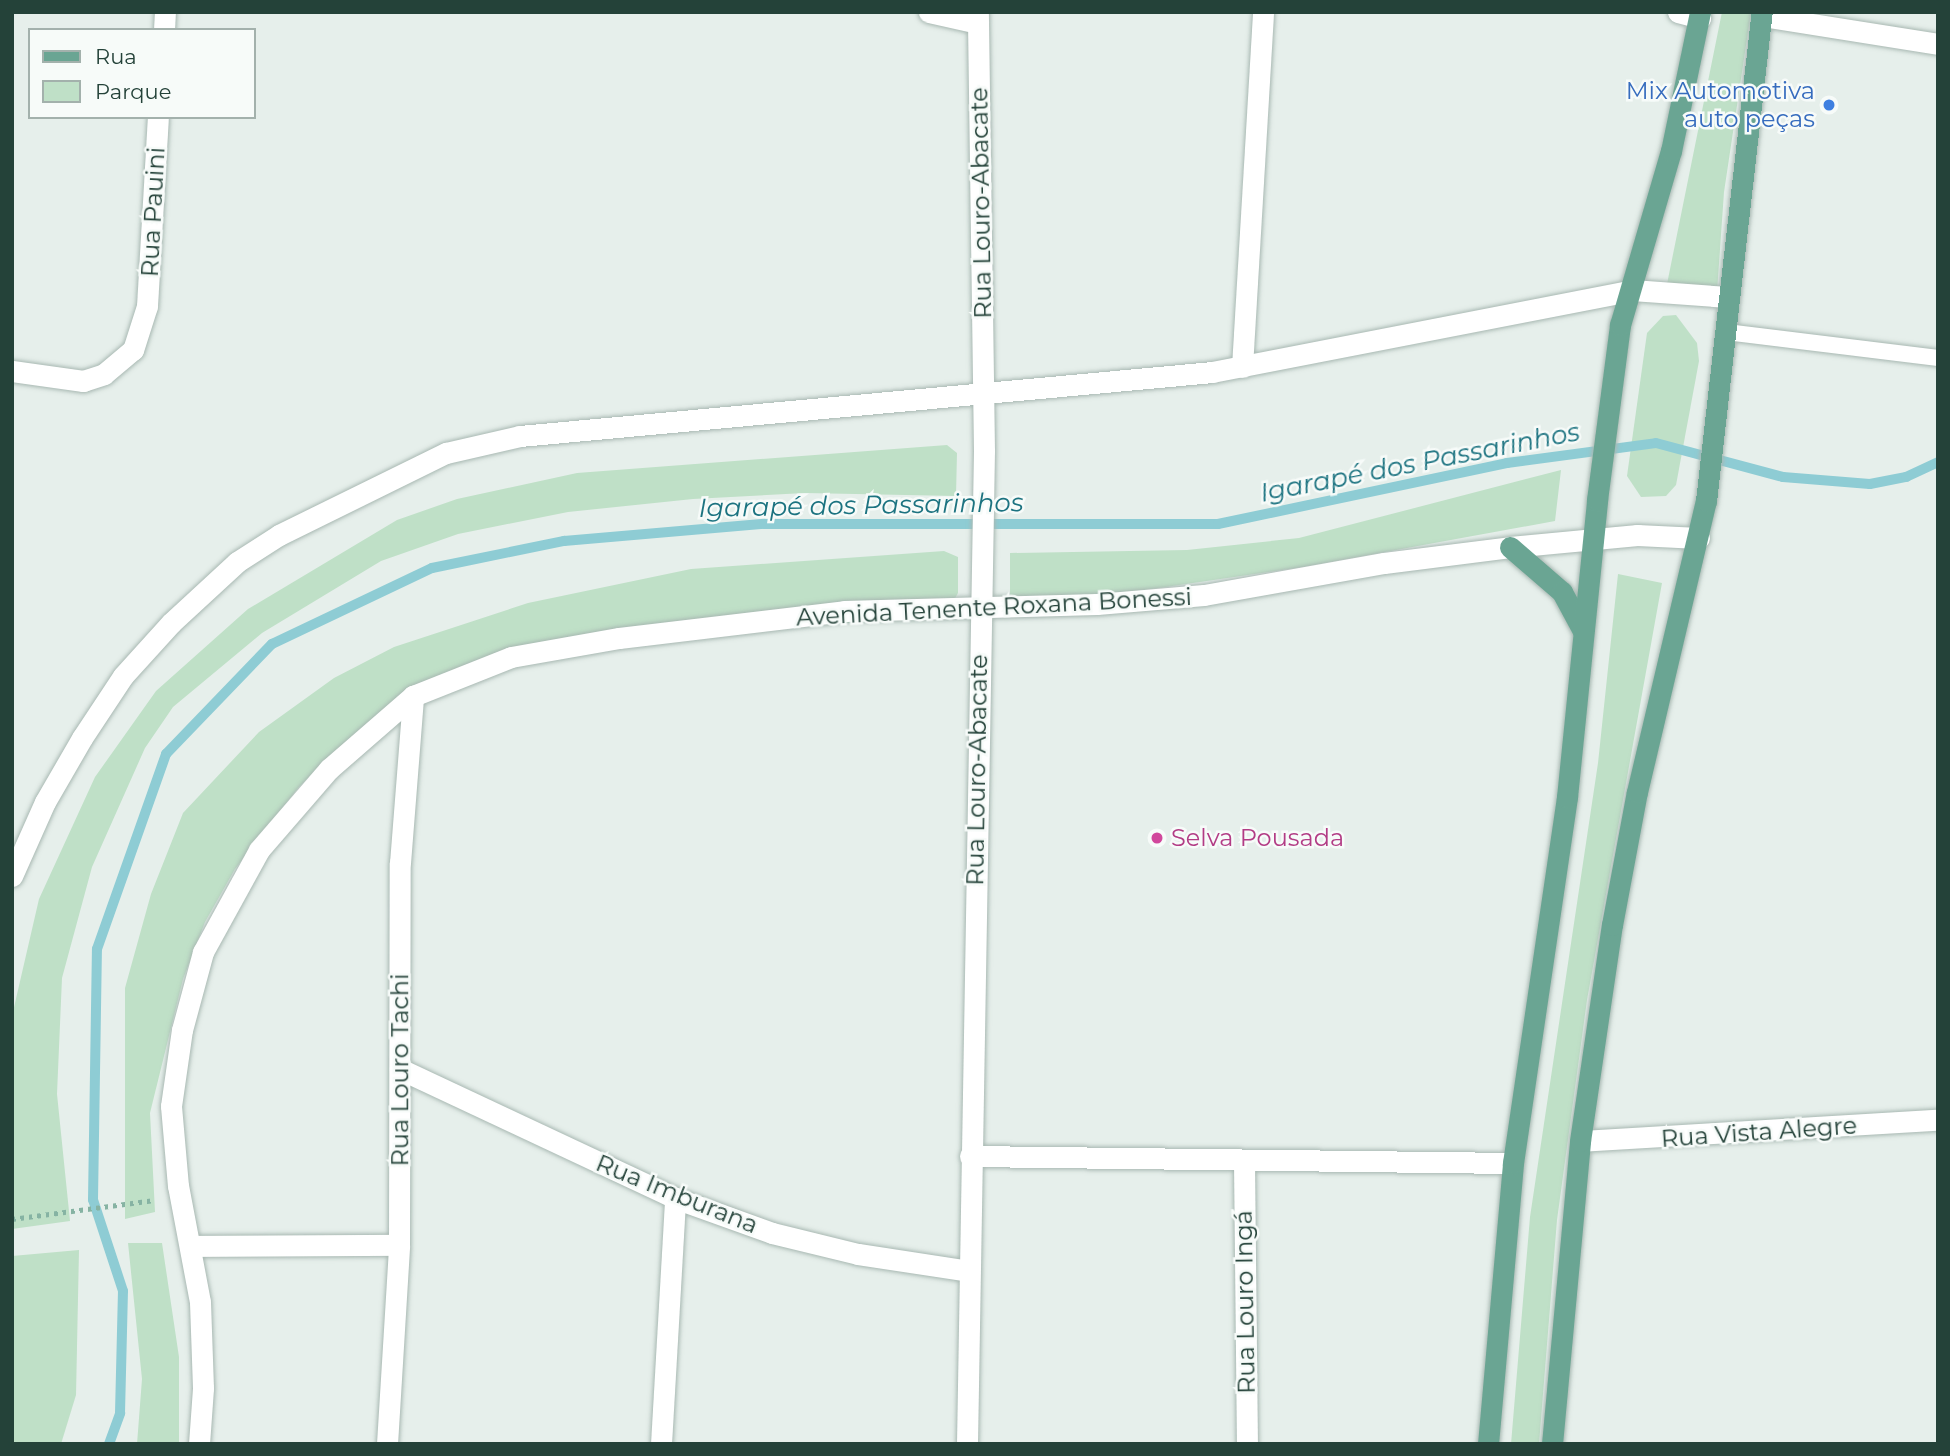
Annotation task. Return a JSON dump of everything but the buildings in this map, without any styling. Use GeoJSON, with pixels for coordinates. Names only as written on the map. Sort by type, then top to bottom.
{"type":"FeatureCollection","features":[{"type":"Feature","properties":{"kind":"main road"},"geometry":{"type":"LineString","coordinates":[[1552,1444],[1580,1141],[1612,925],[1637,792],[1706,501],[1762,14]]}},
{"type":"Feature","properties":{"kind":"main road"},"geometry":{"type":"LineString","coordinates":[[1488,1444],[1513,1163],[1567,797],[1597,500],[1620,325],[1671,151],[1700,15]]}},
{"type":"Feature","properties":{"kind":"main road"},"geometry":{"type":"LineString","coordinates":[[1510,547],[1562,592],[1584,633]]}},
{"type":"Feature","properties":{"kind":"street"},"geometry":{"type":"LineString","coordinates":[[929,12],[978,18]]}},
{"type":"Feature","properties":{"kind":"street"},"geometry":{"type":"LineString","coordinates":[[1242,367],[1264,12]]}},
{"type":"Feature","properties":{"kind":"street"},"geometry":{"type":"LineString","coordinates":[[1678,12],[1700,15]]}},
{"type":"Feature","properties":{"kind":"street"},"geometry":{"type":"LineString","coordinates":[[1762,14],[1938,44]]}},
{"type":"Feature","properties":{"kind":"street","name":"Rua Louro-Abacate"},"geometry":{"type":"LineString","coordinates":[[967,1444],[984,451],[978,18]]}},
{"type":"Feature","properties":{"kind":"street","name":"Rua Pauini"},"geometry":{"type":"LineString","coordinates":[[12,371],[83,381],[104,374],[133,350],[147,306],[158,119]]}},
{"type":"Feature","properties":{"kind":"street"},"geometry":{"type":"LineString","coordinates":[[12,876],[45,802],[82,738],[123,676],[171,622],[237,562],[279,535],[422,463],[474,445],[520,436],[984,394],[1242,367],[1632,289],[1728,298]]}},
{"type":"Feature","properties":{"kind":"street","name":"Avenida Tenente Roxana Bonessi"},"geometry":{"type":"LineString","coordinates":[[199,1444],[202,1363],[200,1302],[178,1186],[171,1106],[181,1030],[203,952],[259,850],[329,769],[413,696],[511,657],[565,646],[844,611],[1097,604],[1204,595],[1384,563],[1510,547],[1660,534],[1699,538]]}},
{"type":"Feature","properties":{"kind":"street","name":"Rua Louro Tachi"},"geometry":{"type":"LineString","coordinates":[[387,1444],[399,1245],[400,863],[413,696]]}},
{"type":"Feature","properties":{"kind":"street","name":"Rua Imburana"},"geometry":{"type":"LineString","coordinates":[[400,1069],[675,1198],[785,1236],[858,1254],[969,1271]]}},
{"type":"Feature","properties":{"kind":"street","name":"Rua Vista Alegre"},"geometry":{"type":"LineString","coordinates":[[1580,1141],[1938,1120]]}},
{"type":"Feature","properties":{"kind":"street"},"geometry":{"type":"LineString","coordinates":[[970,1156],[1513,1163]]}},
{"type":"Feature","properties":{"kind":"street","name":"Rua Louro Ingá"},"geometry":{"type":"LineString","coordinates":[[1244,1161],[1247,1444]]}},
{"type":"Feature","properties":{"kind":"street"},"geometry":{"type":"LineString","coordinates":[[661,1444],[675,1198]]}},
{"type":"Feature","properties":{"kind":"street"},"geometry":{"type":"LineString","coordinates":[[190,1246],[399,1245]]}},
{"type":"Feature","properties":{"kind":"lane"},"geometry":{"type":"LineString","coordinates":[[1726,332],[1938,358]]}},
{"type":"Feature","properties":{"kind":"path"},"geometry":{"type":"LineString","coordinates":[[12,1219],[158,1200]]}},
{"type":"Feature","properties":{"kind":"green space"},"geometry":{"type":"Polygon","coordinates":[[[1722,12],[1751,12],[1724,192],[1717,292],[1667,284],[1722,12]]]}},
{"type":"Feature","properties":{"kind":"green space"},"geometry":{"type":"Polygon","coordinates":[[[1676,315],[1697,343],[1699,361],[1676,485],[1666,496],[1641,497],[1627,476],[1647,333],[1663,316],[1676,315]]]}},
{"type":"Feature","properties":{"kind":"green space"},"geometry":{"type":"Polygon","coordinates":[[[947,445],[957,453],[956,496],[805,493],[693,499],[568,512],[458,534],[381,561],[262,633],[173,707],[145,748],[92,867],[62,978],[57,1094],[70,1221],[12,1229],[12,1016],[39,899],[95,777],[156,691],[248,609],[397,520],[457,499],[577,473],[947,445]]]}},
{"type":"Feature","properties":{"kind":"green space"},"geometry":{"type":"Polygon","coordinates":[[[1561,470],[1555,521],[1303,567],[1021,608],[1010,605],[1010,553],[1187,550],[1299,538],[1561,470]]]}},
{"type":"Feature","properties":{"kind":"green space"},"geometry":{"type":"Polygon","coordinates":[[[944,551],[958,557],[958,593],[944,618],[576,637],[507,654],[334,752],[298,788],[235,869],[205,922],[183,979],[150,1113],[155,1212],[125,1219],[125,988],[151,894],[183,813],[259,732],[334,678],[394,647],[528,603],[691,569],[944,551]]]}},
{"type":"Feature","properties":{"kind":"green space"},"geometry":{"type":"Polygon","coordinates":[[[1618,574],[1662,583],[1587,1000],[1557,1220],[1539,1444],[1511,1444],[1530,1217],[1598,763],[1618,574]]]}},
{"type":"Feature","properties":{"kind":"green space"},"geometry":{"type":"Polygon","coordinates":[[[128,1243],[162,1243],[179,1357],[179,1444],[137,1444],[142,1379],[128,1243]]]}},
{"type":"Feature","properties":{"kind":"green space"},"geometry":{"type":"Polygon","coordinates":[[[79,1250],[76,1395],[61,1444],[12,1444],[12,1256],[79,1250]]]}},
{"type":"Feature","properties":{"kind":"waterway","name":"Igarapé dos Passarinhos"},"geometry":{"type":"LineString","coordinates":[[109,1444],[120,1413],[123,1291],[93,1200],[97,949],[166,754],[272,644],[432,568],[564,541],[764,524],[1218,524],[1507,463],[1656,443],[1783,477],[1870,484],[1906,477],[1938,462]]}},
{"type":"Feature","properties":{"kind":"place","name":"Mix Automotiva auto peças"},"geometry":{"type":"Point","coordinates":[1829,105]}},
{"type":"Feature","properties":{"kind":"place","name":"Selva Pousada"},"geometry":{"type":"Point","coordinates":[1157,838]}}]}
